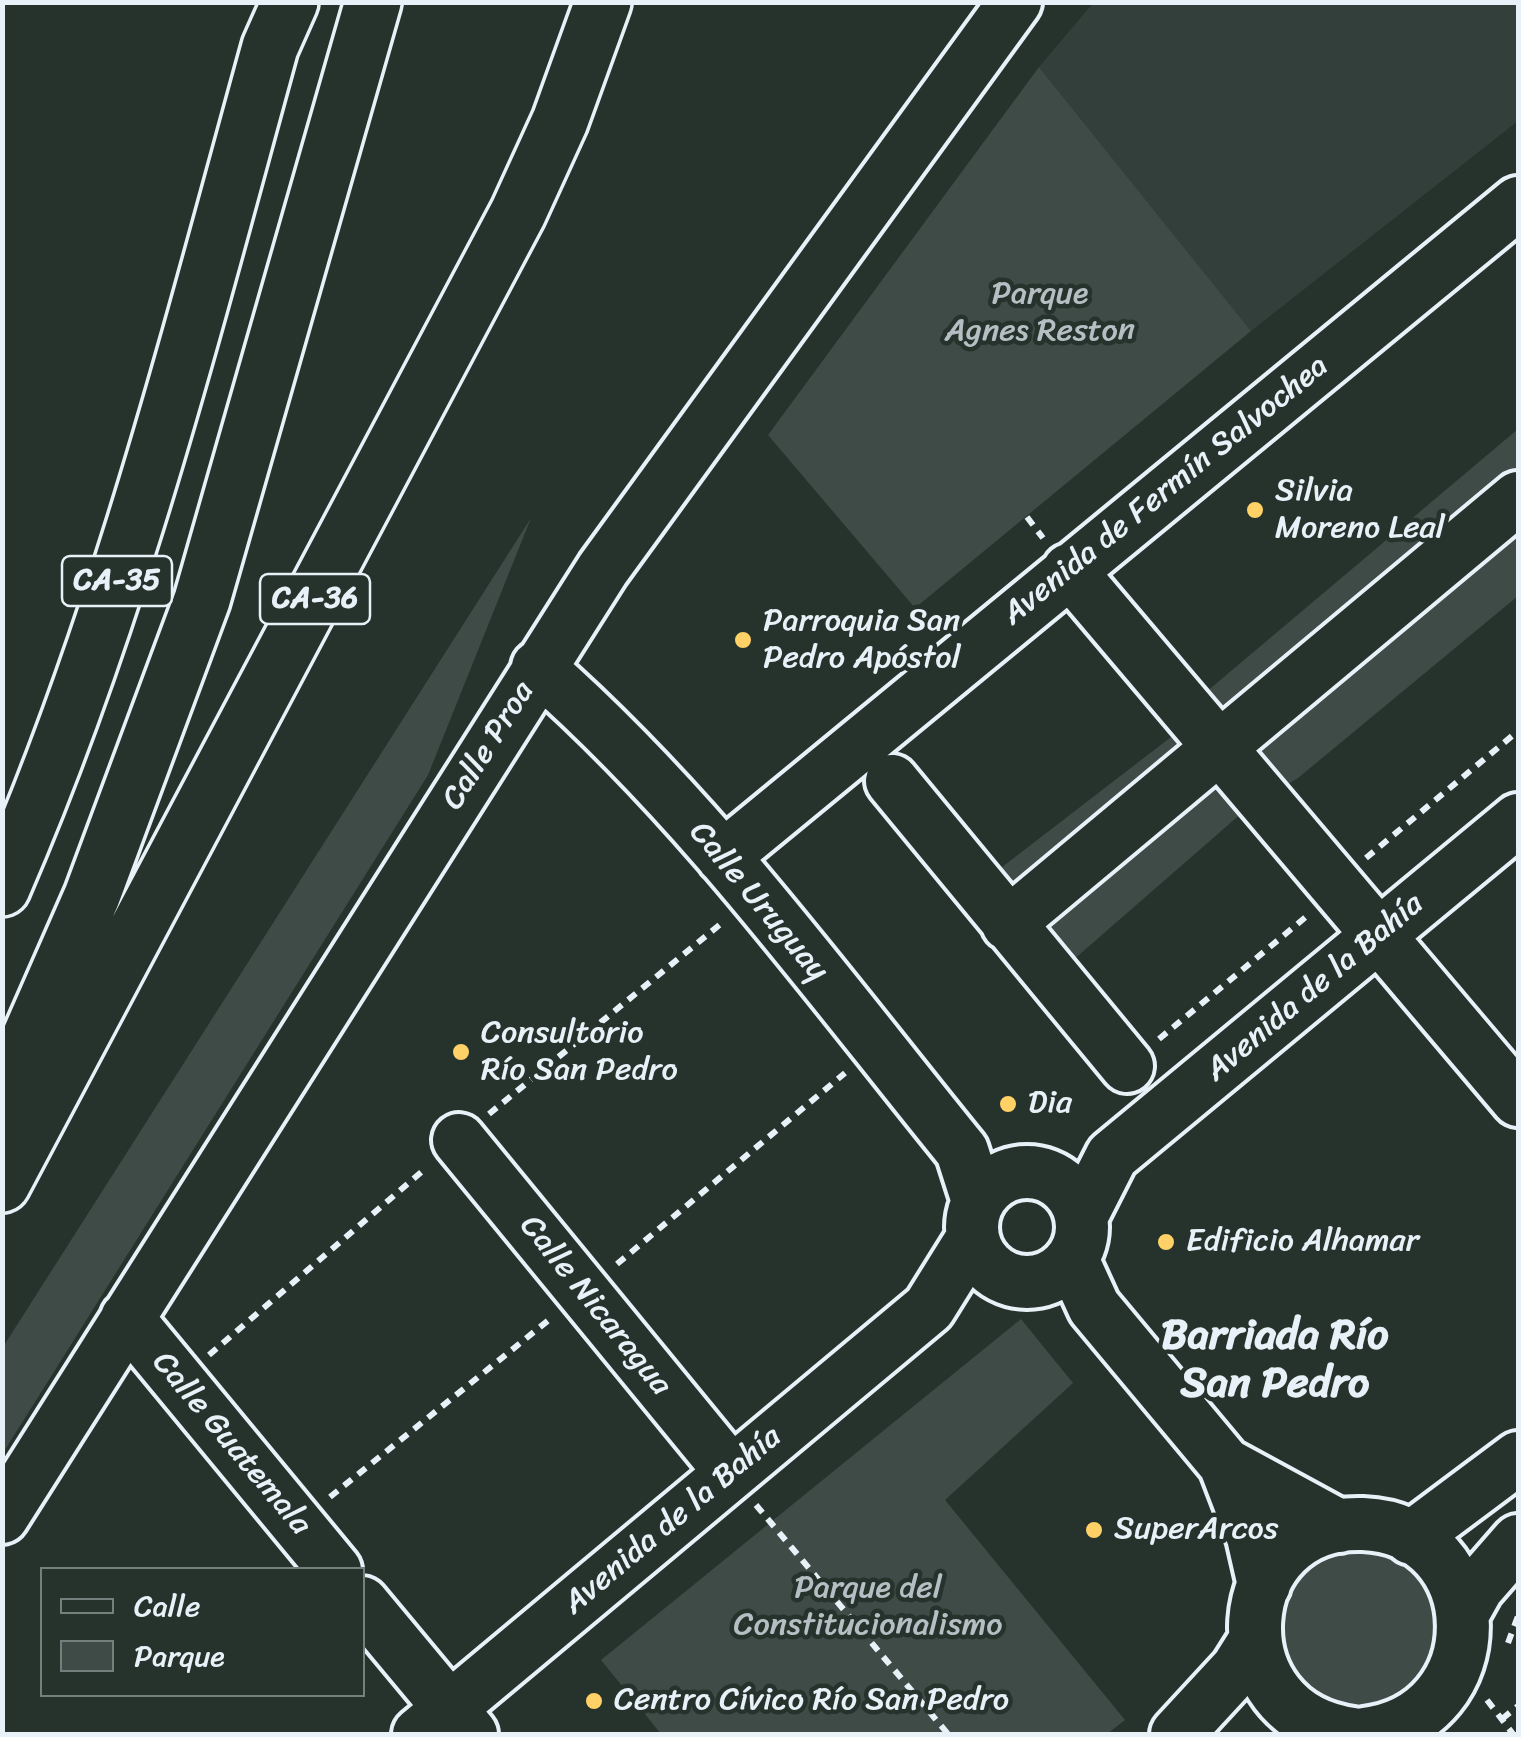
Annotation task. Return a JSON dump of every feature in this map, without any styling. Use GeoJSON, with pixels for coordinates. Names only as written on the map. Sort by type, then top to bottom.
{"type":"FeatureCollection","features":[{"type":"Feature","properties":{"kind":"highway","name":"CA-35"},"geometry":{"type":"LineString","coordinates":[[2,1101],[92,896],[202,600],[373,2]]}},
{"type":"Feature","properties":{"kind":"highway","name":"CA-36"},"geometry":{"type":"LineString","coordinates":[[2,1184],[518,212],[560,121],[604,2]]}},
{"type":"Feature","properties":{"kind":"highway","name":"CA-35"},"geometry":{"type":"LineString","coordinates":[[2,888],[85,678],[140,514],[277,17]]}},
{"type":"Feature","properties":{"kind":"street","name":"Calle Proa"},"geometry":{"type":"LineString","coordinates":[[2,1516],[603,568],[1015,2]]}},
{"type":"Feature","properties":{"kind":"street","name":"Avenida de Fermín Salvochea"},"geometry":{"type":"LineString","coordinates":[[723,857],[1518,203]]}},
{"type":"Feature","properties":{"kind":"street"},"geometry":{"type":"LineString","coordinates":[[1008,924],[1518,498]]}},
{"type":"Feature","properties":{"kind":"street"},"geometry":{"type":"LineString","coordinates":[[1069,570],[1518,1100]]}},
{"type":"Feature","properties":{"kind":"street","name":"Calle Uruguay"},"geometry":{"type":"LineString","coordinates":[[538,667],[608,729],[723,857],[1001,1198]]}},
{"type":"Feature","properties":{"kind":"street"},"geometry":{"type":"LineString","coordinates":[[892,781],[1127,1066]]}},
{"type":"Feature","properties":{"kind":"street","name":"Avenida de la Bahía"},"geometry":{"type":"LineString","coordinates":[[447,1726],[732,1472],[928,1308],[1001,1198],[1112,1156],[1518,820]]}},
{"type":"Feature","properties":{"kind":"street","name":"Calle Nicaragua"},"geometry":{"type":"LineString","coordinates":[[459,1140],[732,1472]]}},
{"type":"Feature","properties":{"kind":"street","name":"Avenida de la Bahía"},"geometry":{"type":"LineString","coordinates":[[928,1308],[1050,1259],[1112,1156]]}},
{"type":"Feature","properties":{"kind":"street"},"geometry":{"type":"LineString","coordinates":[[1050,1259],[1075,1198],[1001,1198],[980,1258],[1050,1259],[1094,1306],[1225,1464],[1252,1537],[1264,1584]]}},
{"type":"Feature","properties":{"kind":"street","name":"Calle Guatemala"},"geometry":{"type":"LineString","coordinates":[[128,1318],[333,1567]]}},
{"type":"Feature","properties":{"kind":"street"},"geometry":{"type":"LineString","coordinates":[[1411,1538],[1518,1458]]}},
{"type":"Feature","properties":{"kind":"street"},"geometry":{"type":"LineString","coordinates":[[1225,1464],[1339,1526]]}},
{"type":"Feature","properties":{"kind":"street"},"geometry":{"type":"LineString","coordinates":[[1339,1526],[1376,1526],[1411,1538],[1446,1570],[1463,1613],[1460,1658],[1471,1714],[1425,1711],[1364,1733],[1305,1720],[1280,1700],[1262,1673],[1254,1642],[1255,1611],[1264,1584],[1290,1550],[1314,1534],[1339,1526]]}},
{"type":"Feature","properties":{"kind":"street"},"geometry":{"type":"LineString","coordinates":[[1463,1613],[1484,1580],[1518,1541]]}},
{"type":"Feature","properties":{"kind":"street"},"geometry":{"type":"LineString","coordinates":[[365,1606],[447,1726]]}},
{"type":"Feature","properties":{"kind":"street"},"geometry":{"type":"LineString","coordinates":[[1177,1734],[1237,1669],[1254,1642]]}},
{"type":"Feature","properties":{"kind":"path"},"geometry":{"type":"LineString","coordinates":[[770,1523],[948,1734]]}},
{"type":"Feature","properties":{"kind":"path"},"geometry":{"type":"LineString","coordinates":[[1471,1714],[1518,1706]]}},
{"type":"Feature","properties":{"kind":"shaded area"},"geometry":{"type":"Polygon","coordinates":[[[1093,3],[1518,3],[1518,121],[1251,331],[1039,67],[1093,3]]]}},
{"type":"Feature","properties":{"kind":"green space","name":"Parque Agnes Reston"},"geometry":{"type":"Polygon","coordinates":[[[1039,67],[1251,331],[915,608],[768,435],[1039,67]]]}},
{"type":"Feature","properties":{"kind":"green space"},"geometry":{"type":"Polygon","coordinates":[[[1518,429],[1518,596],[1298,778],[1243,812],[1072,961],[993,874],[1171,737],[1096,638],[1199,698],[1518,429]]]}},
{"type":"Feature","properties":{"kind":"green space"},"geometry":{"type":"Polygon","coordinates":[[[531,518],[428,775],[3,1453],[3,1347],[531,518]]]}},
{"type":"Feature","properties":{"kind":"green space","name":"Parque del Constitucionalismo"},"geometry":{"type":"Polygon","coordinates":[[[1021,1319],[1073,1383],[945,1500],[1125,1720],[1107,1734],[661,1734],[601,1660],[1021,1319]]]}},
{"type":"Feature","properties":{"kind":"green space"},"geometry":{"type":"Polygon","coordinates":[[[1366,1544],[1422,1569],[1446,1622],[1418,1689],[1388,1705],[1369,1709],[1339,1705],[1315,1693],[1296,1673],[1284,1649],[1279,1623],[1284,1597],[1297,1574],[1321,1556],[1366,1544]]]}},
{"type":"Feature","properties":{"kind":"place","name":"Silvia Moreno Leal"},"geometry":{"type":"Point","coordinates":[1255,510]}},
{"type":"Feature","properties":{"kind":"place","name":"Parroquia San Pedro Apóstol"},"geometry":{"type":"Point","coordinates":[743,640]}},
{"type":"Feature","properties":{"kind":"place","name":"Consultorio Río San Pedro"},"geometry":{"type":"Point","coordinates":[461,1052]}},
{"type":"Feature","properties":{"kind":"place","name":"Dia"},"geometry":{"type":"Point","coordinates":[1008,1104]}},
{"type":"Feature","properties":{"kind":"place","name":"Edificio Alhamar"},"geometry":{"type":"Point","coordinates":[1166,1242]}},
{"type":"Feature","properties":{"kind":"place","name":"SuperArcos"},"geometry":{"type":"Point","coordinates":[1094,1530]}},
{"type":"Feature","properties":{"kind":"place","name":"Centro Cívico Río San Pedro"},"geometry":{"type":"Point","coordinates":[594,1701]}},
{"type":"Feature","properties":{"kind":"district","name":"Barriada Río San Pedro"},"geometry":{"type":"Point","coordinates":[1275,1361]}}]}
